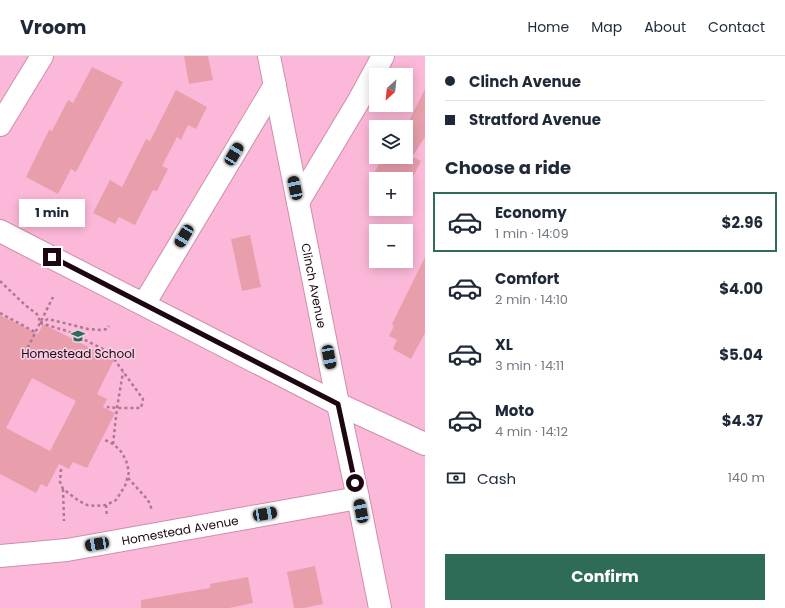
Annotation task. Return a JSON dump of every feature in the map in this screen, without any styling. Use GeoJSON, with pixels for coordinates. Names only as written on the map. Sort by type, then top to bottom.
{"type":"FeatureCollection","features":[{"type":"Feature","properties":{"kind":"street"},"geometry":{"type":"LineString","coordinates":[[0,125],[42,56]]}},
{"type":"Feature","properties":{"kind":"street","name":"Clinch Avenue"},"geometry":{"type":"LineString","coordinates":[[269,56],[380,608]]}},
{"type":"Feature","properties":{"kind":"street"},"geometry":{"type":"LineString","coordinates":[[298,202],[358,102],[383,56]]}},
{"type":"Feature","properties":{"kind":"street"},"geometry":{"type":"LineString","coordinates":[[144,304],[274,85]]}},
{"type":"Feature","properties":{"kind":"street"},"geometry":{"type":"LineString","coordinates":[[0,230],[338,404],[423,438]]}},
{"type":"Feature","properties":{"kind":"street","name":"Homestead Avenue"},"geometry":{"type":"LineString","coordinates":[[0,556],[67,550],[358,498]]}},
{"type":"Feature","properties":{"kind":"path"},"geometry":{"type":"LineString","coordinates":[[0,281],[25,305],[38,315],[40,323]]}},
{"type":"Feature","properties":{"kind":"path"},"geometry":{"type":"LineString","coordinates":[[25,353],[53,297]]}},
{"type":"Feature","properties":{"kind":"path"},"geometry":{"type":"LineString","coordinates":[[0,314],[35,332]]}},
{"type":"Feature","properties":{"kind":"path"},"geometry":{"type":"LineString","coordinates":[[40,323],[48,319],[88,329],[101,330],[107,329],[109,326]]}},
{"type":"Feature","properties":{"kind":"path"},"geometry":{"type":"LineString","coordinates":[[40,323],[67,331],[109,352],[143,399],[141,408],[107,407]]}},
{"type":"Feature","properties":{"kind":"path"},"geometry":{"type":"LineString","coordinates":[[113,444],[123,372]]}},
{"type":"Feature","properties":{"kind":"path"},"geometry":{"type":"LineString","coordinates":[[63,489],[87,505],[106,505],[116,500],[125,486],[129,472],[126,460],[120,450],[105,440]]}},
{"type":"Feature","properties":{"kind":"path"},"geometry":{"type":"LineString","coordinates":[[61,469],[60,482],[63,489],[64,521]]}},
{"type":"Feature","properties":{"kind":"path"},"geometry":{"type":"LineString","coordinates":[[128,477],[148,500],[152,510]]}},
{"type":"Feature","properties":{"kind":"path"},"geometry":{"type":"LineString","coordinates":[[106,505],[107,517]]}},
{"type":"Feature","properties":{"kind":"building"},"geometry":{"type":"Polygon","coordinates":[[[184,56],[208,56],[213,80],[189,84],[184,56]]]}},
{"type":"Feature","properties":{"kind":"building"},"geometry":{"type":"Polygon","coordinates":[[[92,67],[123,82],[76,172],[71,169],[58,194],[26,177],[49,130],[52,131],[68,100],[73,103],[92,67]]]}},
{"type":"Feature","properties":{"kind":"building"},"geometry":{"type":"Polygon","coordinates":[[[425,89],[425,137],[413,155],[413,120],[410,120],[425,89]]]}},
{"type":"Feature","properties":{"kind":"building"},"geometry":{"type":"Polygon","coordinates":[[[176,90],[207,107],[196,129],[188,125],[181,140],[177,137],[162,166],[168,169],[157,191],[153,190],[135,225],[119,217],[115,224],[93,213],[110,180],[122,187],[146,139],[150,141],[176,90]]]}},
{"type":"Feature","properties":{"kind":"building"},"geometry":{"type":"Polygon","coordinates":[[[413,157],[421,161],[413,177],[413,172],[375,172],[379,164],[413,164],[413,157]]]}},
{"type":"Feature","properties":{"kind":"building"},"geometry":{"type":"Polygon","coordinates":[[[250,235],[261,287],[242,291],[231,239],[250,235]]]}},
{"type":"Feature","properties":{"kind":"building"},"geometry":{"type":"Polygon","coordinates":[[[425,257],[425,333],[411,359],[393,349],[397,340],[389,336],[394,326],[392,324],[425,257]]]}},
{"type":"Feature","properties":{"kind":"building"},"geometry":{"type":"Polygon","coordinates":[[[0,315],[38,334],[43,324],[114,360],[97,394],[107,399],[103,407],[115,413],[87,468],[73,462],[69,469],[59,464],[47,487],[41,484],[36,493],[0,474],[0,315]],[[32,378],[6,428],[50,451],[76,401],[32,378]]]}},
{"type":"Feature","properties":{"kind":"building"},"geometry":{"type":"Polygon","coordinates":[[[315,566],[323,604],[304,608],[294,608],[287,572],[315,566]]]}},
{"type":"Feature","properties":{"kind":"building"},"geometry":{"type":"Polygon","coordinates":[[[248,577],[253,603],[229,608],[141,608],[141,600],[210,588],[210,584],[248,577]]]}},
{"type":"Feature","properties":{"kind":"place","name":"Homestead School"},"geometry":{"type":"Point","coordinates":[78,336]}},
{"type":"Feature","properties":{"kind":"route"},"geometry":{"type":"LineString","coordinates":[[52,257],[338,404],[355,483]]}}]}
